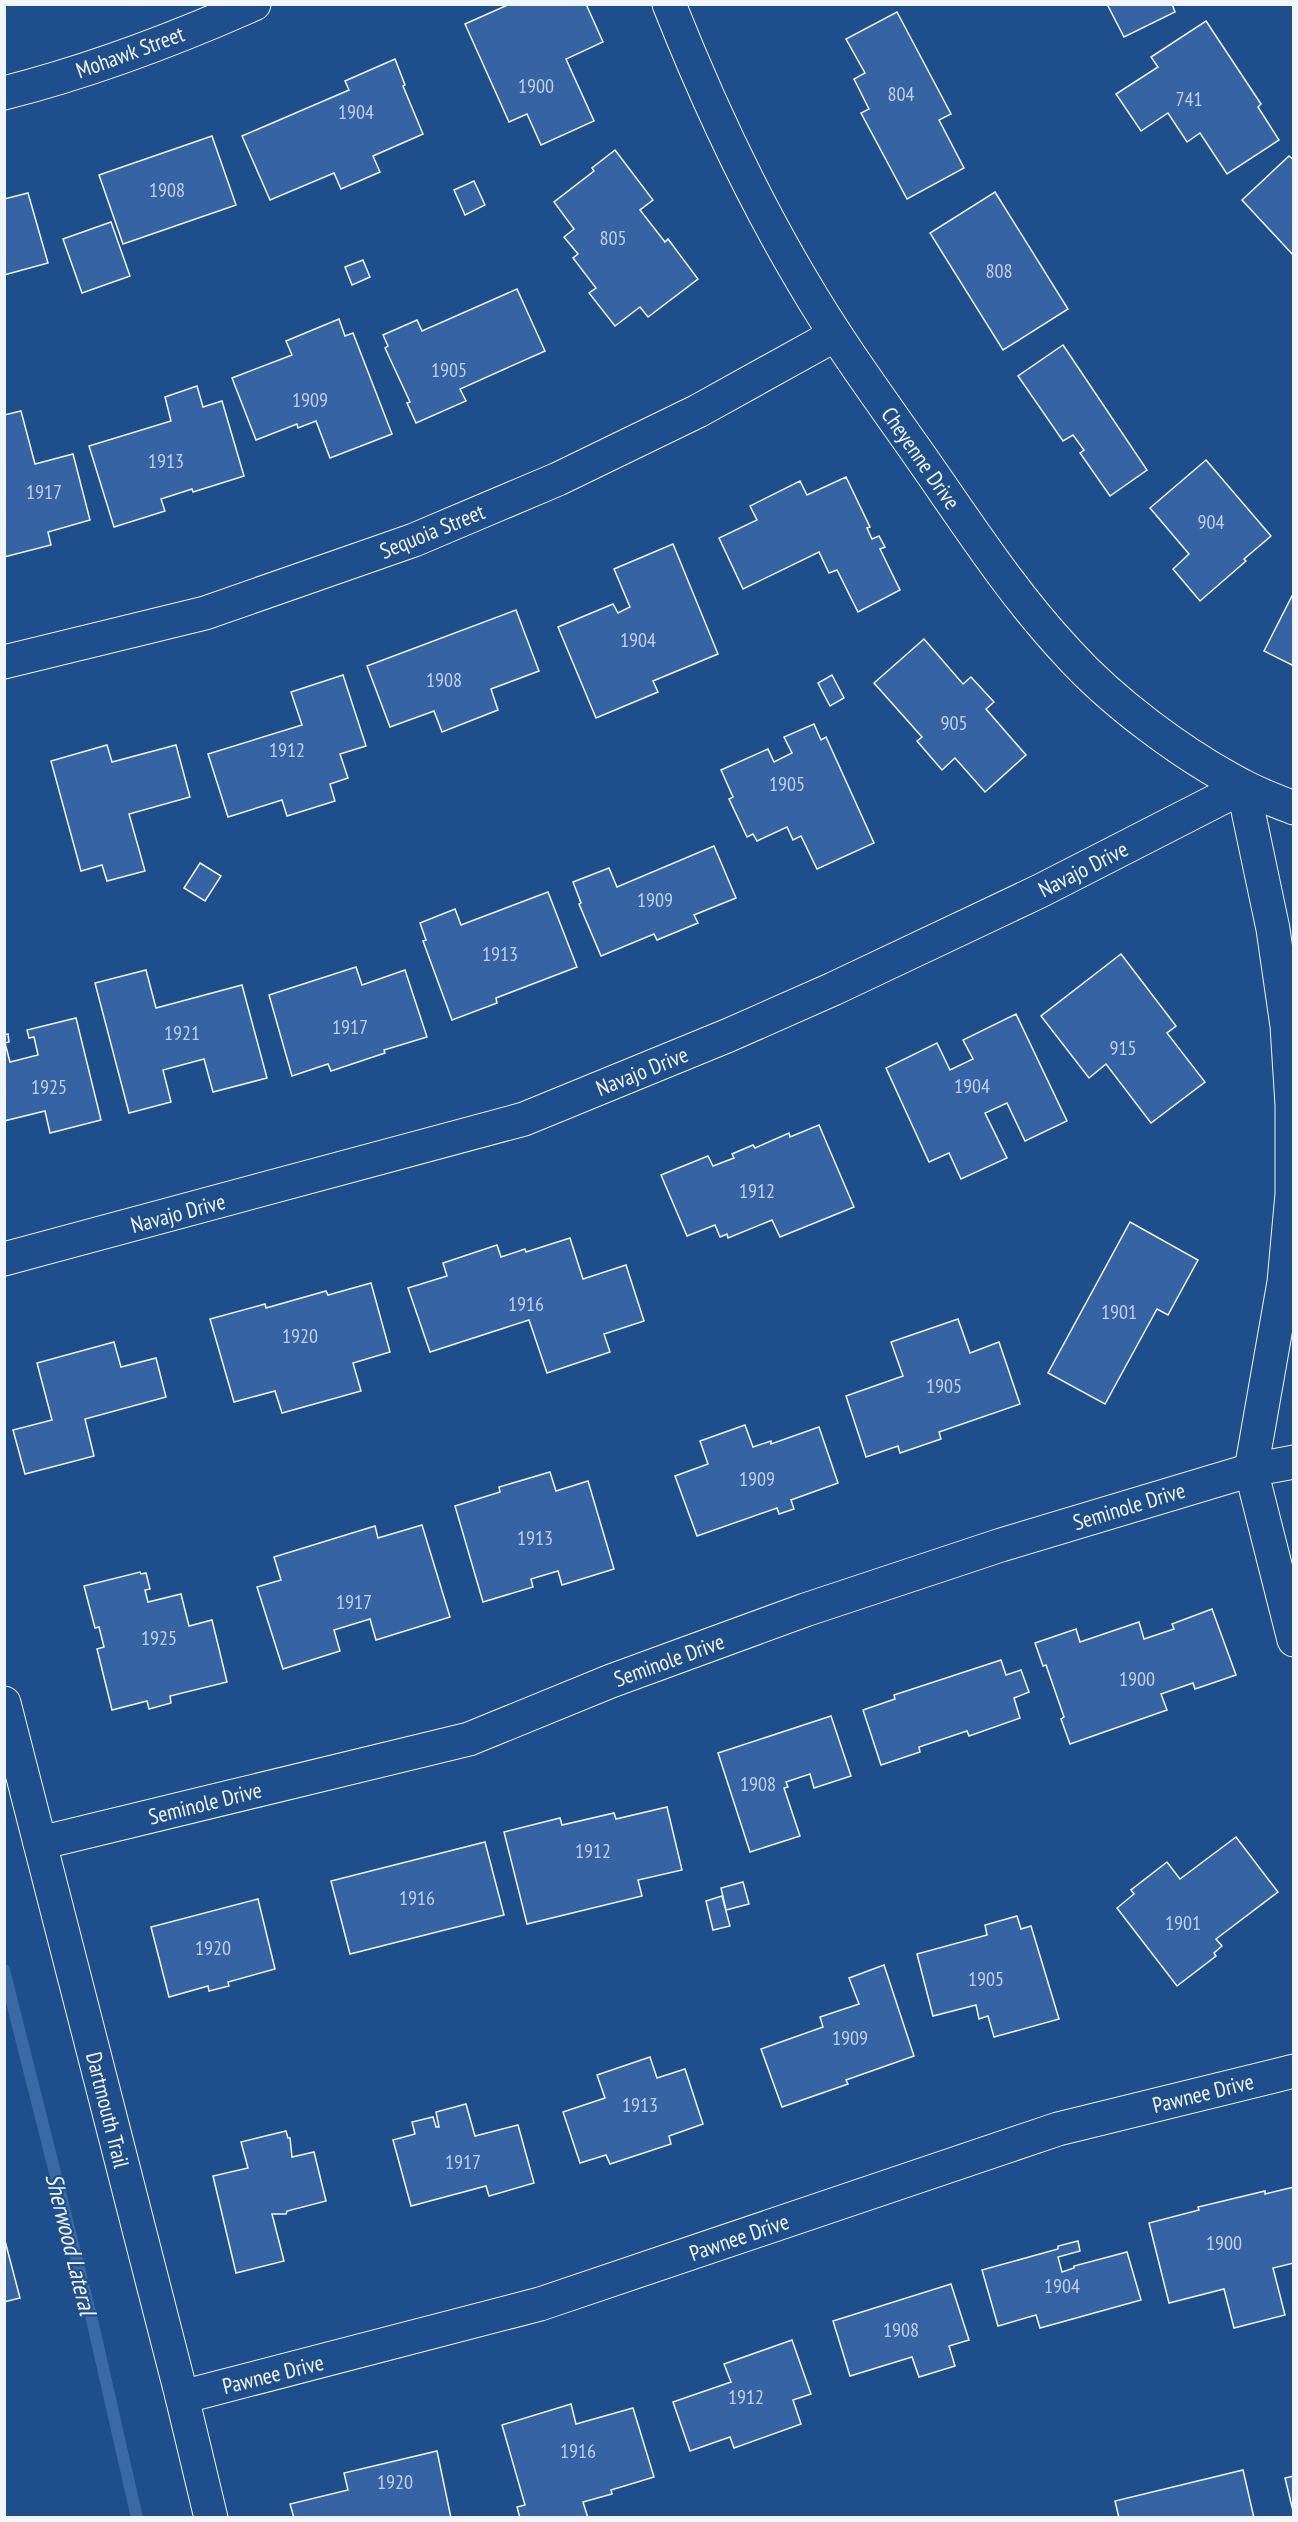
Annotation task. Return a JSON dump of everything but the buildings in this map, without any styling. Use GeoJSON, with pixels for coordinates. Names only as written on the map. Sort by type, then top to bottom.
{"type":"FeatureCollection","features":[{"type":"Feature","properties":{"kind":"street","name":"Mohawk Street"},"geometry":{"type":"LineString","coordinates":[[4,93],[49,82],[218,20],[254,4]]}},
{"type":"Feature","properties":{"kind":"street","name":"Cheyenne Drive"},"geometry":{"type":"LineString","coordinates":[[669,4],[701,84],[756,199],[803,283],[835,335],[1016,592],[1068,654],[1136,716],[1202,763],[1242,787],[1293,808]]}},
{"type":"Feature","properties":{"kind":"street","name":"Sequoia Street"},"geometry":{"type":"LineString","coordinates":[[4,662],[205,614],[414,540],[558,479],[698,411],[835,335]]}},
{"type":"Feature","properties":{"kind":"street","name":"Navajo Drive"},"geometry":{"type":"LineString","coordinates":[[4,1259],[524,1119],[729,1035],[833,989],[1040,891],[1242,787]]}},
{"type":"Feature","properties":{"kind":"street"},"geometry":{"type":"LineString","coordinates":[[1242,787],[1273,929],[1287,1026],[1292,1105],[1292,1194],[1284,1282],[1251,1470],[1293,1640]]}},
{"type":"Feature","properties":{"kind":"street","name":"Seminole Drive"},"geometry":{"type":"LineString","coordinates":[[40,1843],[469,1738],[611,1681],[805,1610],[1001,1545],[1251,1470],[1293,1462]]}},
{"type":"Feature","properties":{"kind":"street","name":"Dartmouth Trail"},"geometry":{"type":"LineString","coordinates":[[4,1702],[211,2517]]}},
{"type":"Feature","properties":{"kind":"street","name":"Pawnee Drive"},"geometry":{"type":"LineString","coordinates":[[182,2397],[540,2304],[1058,2129],[1293,2071]]}},
{"type":"Feature","properties":{"kind":"waterway","name":"Sherwood Lateral"},"geometry":{"type":"LineString","coordinates":[[4,1970],[93,2324],[137,2518]]}}]}
